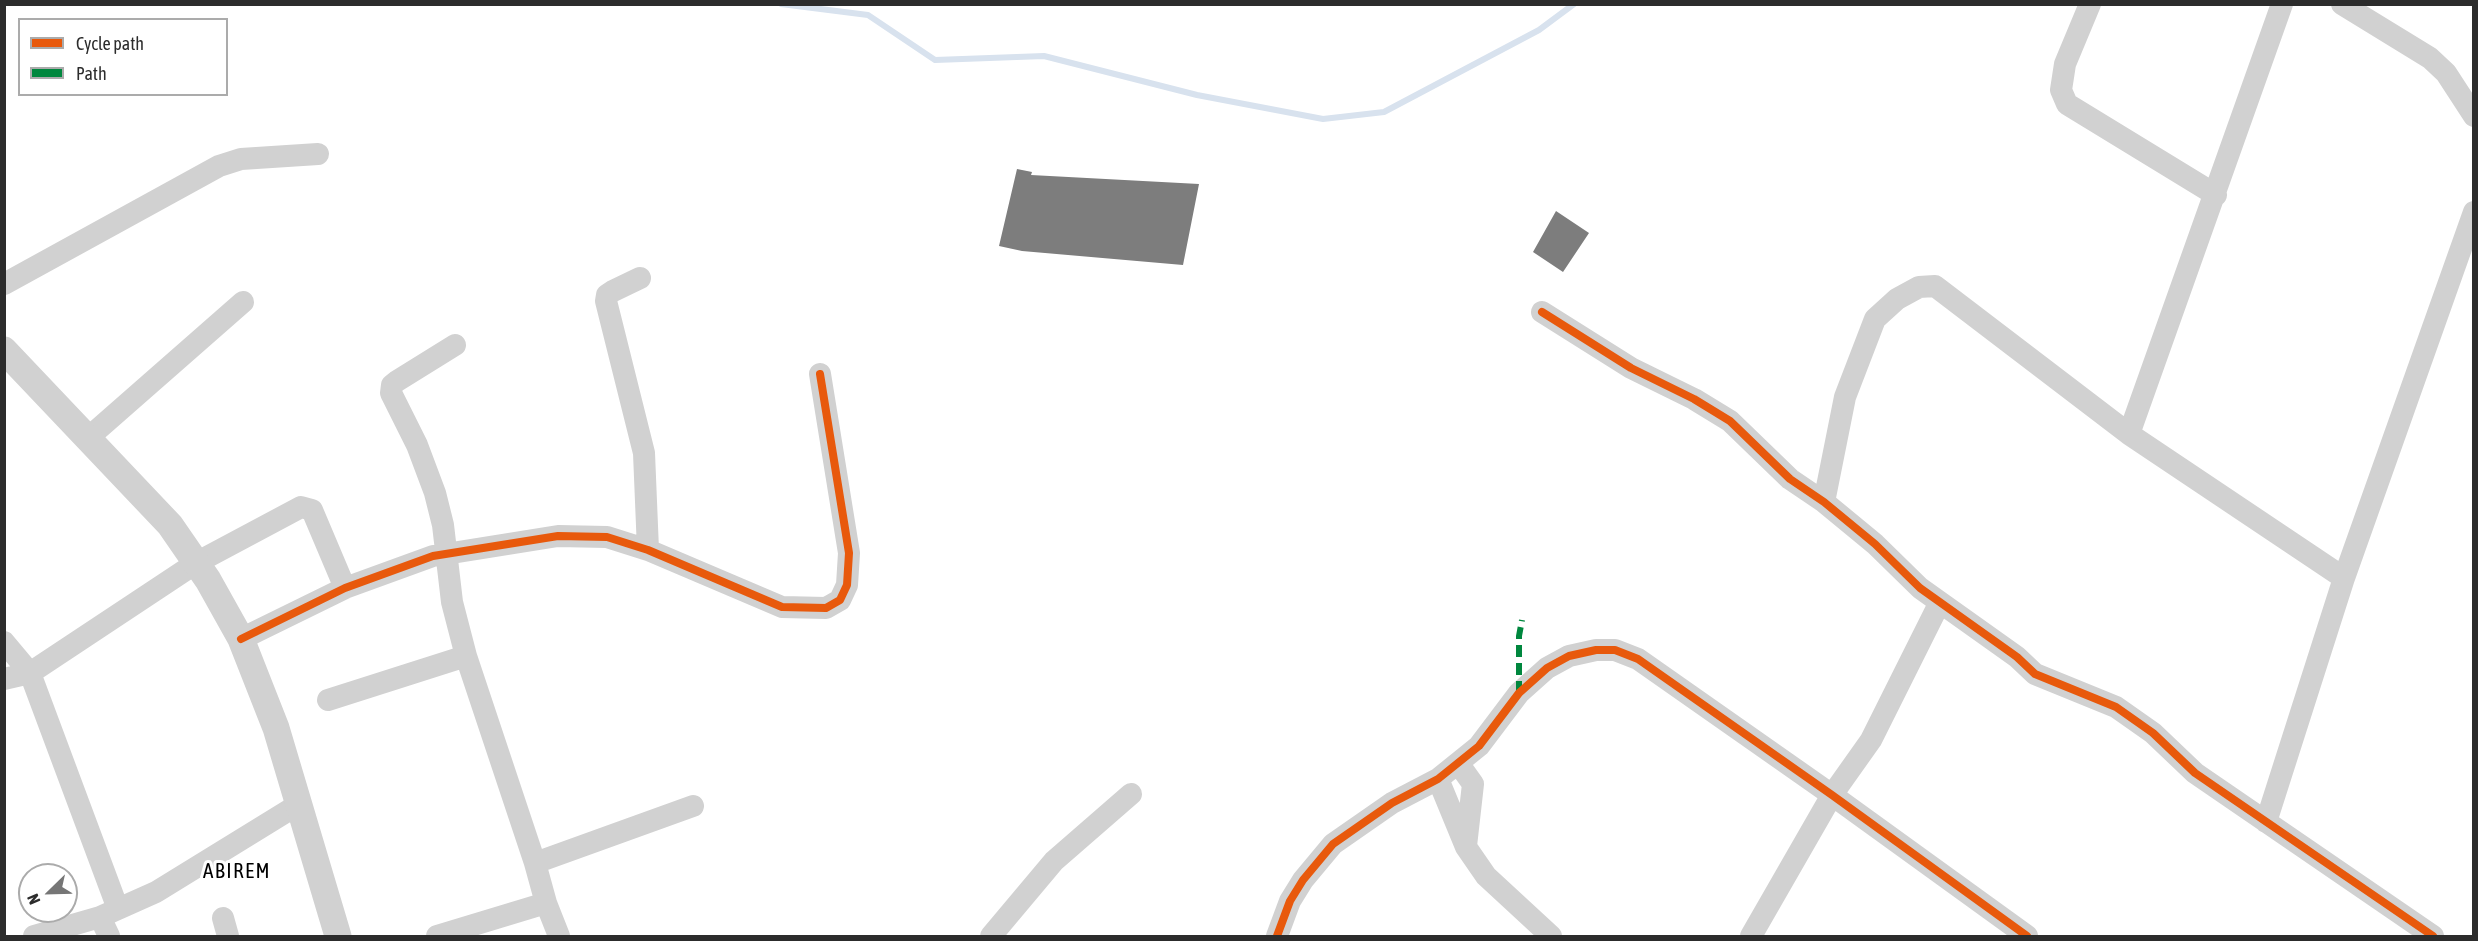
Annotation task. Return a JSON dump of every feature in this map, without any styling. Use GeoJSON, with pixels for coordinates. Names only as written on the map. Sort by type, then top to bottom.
{"type":"FeatureCollection","features":[{"type":"Feature","properties":{"kind":"street"},"geometry":{"type":"LineString","coordinates":[[2090,4],[2065,64],[2061,90],[2067,104],[2216,195]]}},
{"type":"Feature","properties":{"kind":"street"},"geometry":{"type":"LineString","coordinates":[[2129,434],[2216,195],[2282,4]]}},
{"type":"Feature","properties":{"kind":"street"},"geometry":{"type":"LineString","coordinates":[[2342,4],[2430,58],[2446,73],[2474,116]]}},
{"type":"Feature","properties":{"kind":"street"},"geometry":{"type":"LineString","coordinates":[[4,284],[219,166],[241,159],[318,154]]}},
{"type":"Feature","properties":{"kind":"street"},"geometry":{"type":"LineString","coordinates":[[2266,822],[2344,578],[2474,212]]}},
{"type":"Feature","properties":{"kind":"street"},"geometry":{"type":"LineString","coordinates":[[640,278],[614,291],[607,296],[606,301],[645,453],[648,550]]}},
{"type":"Feature","properties":{"kind":"street"},"geometry":{"type":"LineString","coordinates":[[1824,502],[1845,397],[1875,319],[1897,299],[1919,287],[1935,286],[2129,434],[2344,578]]}},
{"type":"Feature","properties":{"kind":"street"},"geometry":{"type":"LineString","coordinates":[[88,438],[243,302]]}},
{"type":"Feature","properties":{"kind":"street"},"geometry":{"type":"LineString","coordinates":[[1542,312],[1631,368],[1694,399],[1730,421],[1790,479],[1824,502],[1940,602],[2017,657],[2035,674],[2116,707],[2153,733],[2195,773],[2433,936]]}},
{"type":"Feature","properties":{"kind":"street"},"geometry":{"type":"LineString","coordinates":[[455,345],[397,381],[392,385],[391,393],[417,446],[435,492],[447,553],[452,602],[466,656],[535,863],[546,903],[559,936]]}},
{"type":"Feature","properties":{"kind":"street"},"geometry":{"type":"LineString","coordinates":[[4,350],[170,525],[196,563],[241,639],[261,683],[338,936]]}},
{"type":"Feature","properties":{"kind":"street"},"geometry":{"type":"LineString","coordinates":[[241,639],[345,588],[396,568],[447,553],[558,536],[607,537],[648,550],[782,607],[826,608],[840,600],[847,585],[849,553],[820,374]]}},
{"type":"Feature","properties":{"kind":"street"},"geometry":{"type":"LineString","coordinates":[[4,679],[30,673],[196,563],[301,507],[312,510],[345,588]]}},
{"type":"Feature","properties":{"kind":"street"},"geometry":{"type":"LineString","coordinates":[[1751,936],[1832,795],[1871,740],[1940,602]]}},
{"type":"Feature","properties":{"kind":"street"},"geometry":{"type":"LineString","coordinates":[[4,642],[30,673],[109,921]]}},
{"type":"Feature","properties":{"kind":"street"},"geometry":{"type":"LineString","coordinates":[[1277,936],[1294,894],[1333,844],[1392,803],[1438,779],[1479,746],[1519,693],[1547,668],[1569,656],[1596,650],[1615,650],[1638,659],[2027,936]]}},
{"type":"Feature","properties":{"kind":"street"},"geometry":{"type":"LineString","coordinates":[[328,700],[466,656]]}},
{"type":"Feature","properties":{"kind":"street"},"geometry":{"type":"LineString","coordinates":[[1458,763],[1473,784],[1466,847]]}},
{"type":"Feature","properties":{"kind":"street"},"geometry":{"type":"LineString","coordinates":[[1438,779],[1466,847],[1486,876],[1551,936]]}},
{"type":"Feature","properties":{"kind":"street"},"geometry":{"type":"LineString","coordinates":[[991,936],[1054,861],[1131,794]]}},
{"type":"Feature","properties":{"kind":"street"},"geometry":{"type":"LineString","coordinates":[[34,936],[109,921],[299,804]]}},
{"type":"Feature","properties":{"kind":"street"},"geometry":{"type":"LineString","coordinates":[[535,863],[693,806]]}},
{"type":"Feature","properties":{"kind":"street"},"geometry":{"type":"LineString","coordinates":[[437,936],[546,903]]}},
{"type":"Feature","properties":{"kind":"building"},"geometry":{"type":"Polygon","coordinates":[[[1017,169],[1032,172],[1031,175],[1199,184],[1183,265],[1022,251],[999,246],[1017,169]]]}},
{"type":"Feature","properties":{"kind":"building"},"geometry":{"type":"Polygon","coordinates":[[[1556,211],[1589,233],[1563,272],[1533,252],[1556,211]]]}},
{"type":"Feature","properties":{"kind":"waterway"},"geometry":{"type":"LineString","coordinates":[[781,4],[868,15],[935,60],[1044,56],[1197,95],[1323,119],[1384,112],[1539,30],[1574,4]]}},
{"type":"Feature","properties":{"kind":"marked path"},"geometry":{"type":"LineString","coordinates":[[1519,693],[1519,636],[1522,620]]}},
{"type":"Feature","properties":{"kind":"cycle path"},"geometry":{"type":"LineString","coordinates":[[1542,312],[1631,368],[1694,399],[1730,421],[1790,479],[1824,502],[1875,544],[1920,588],[2017,657],[2035,674],[2116,707],[2153,733],[2195,773],[2433,936]]}},
{"type":"Feature","properties":{"kind":"cycle path"},"geometry":{"type":"LineString","coordinates":[[241,639],[345,588],[433,556],[558,536],[607,537],[648,550],[782,607],[826,608],[840,600],[847,585],[849,553],[820,374]]}},
{"type":"Feature","properties":{"kind":"cycle path"},"geometry":{"type":"LineString","coordinates":[[1277,936],[1290,901],[1303,880],[1333,844],[1392,803],[1438,779],[1479,746],[1519,693],[1547,668],[1569,656],[1596,650],[1615,650],[1638,659],[2027,936]]}},
{"type":"Feature","properties":{"kind":"district","name":"ABIREM"},"geometry":{"type":"Point","coordinates":[237,871]}}]}
